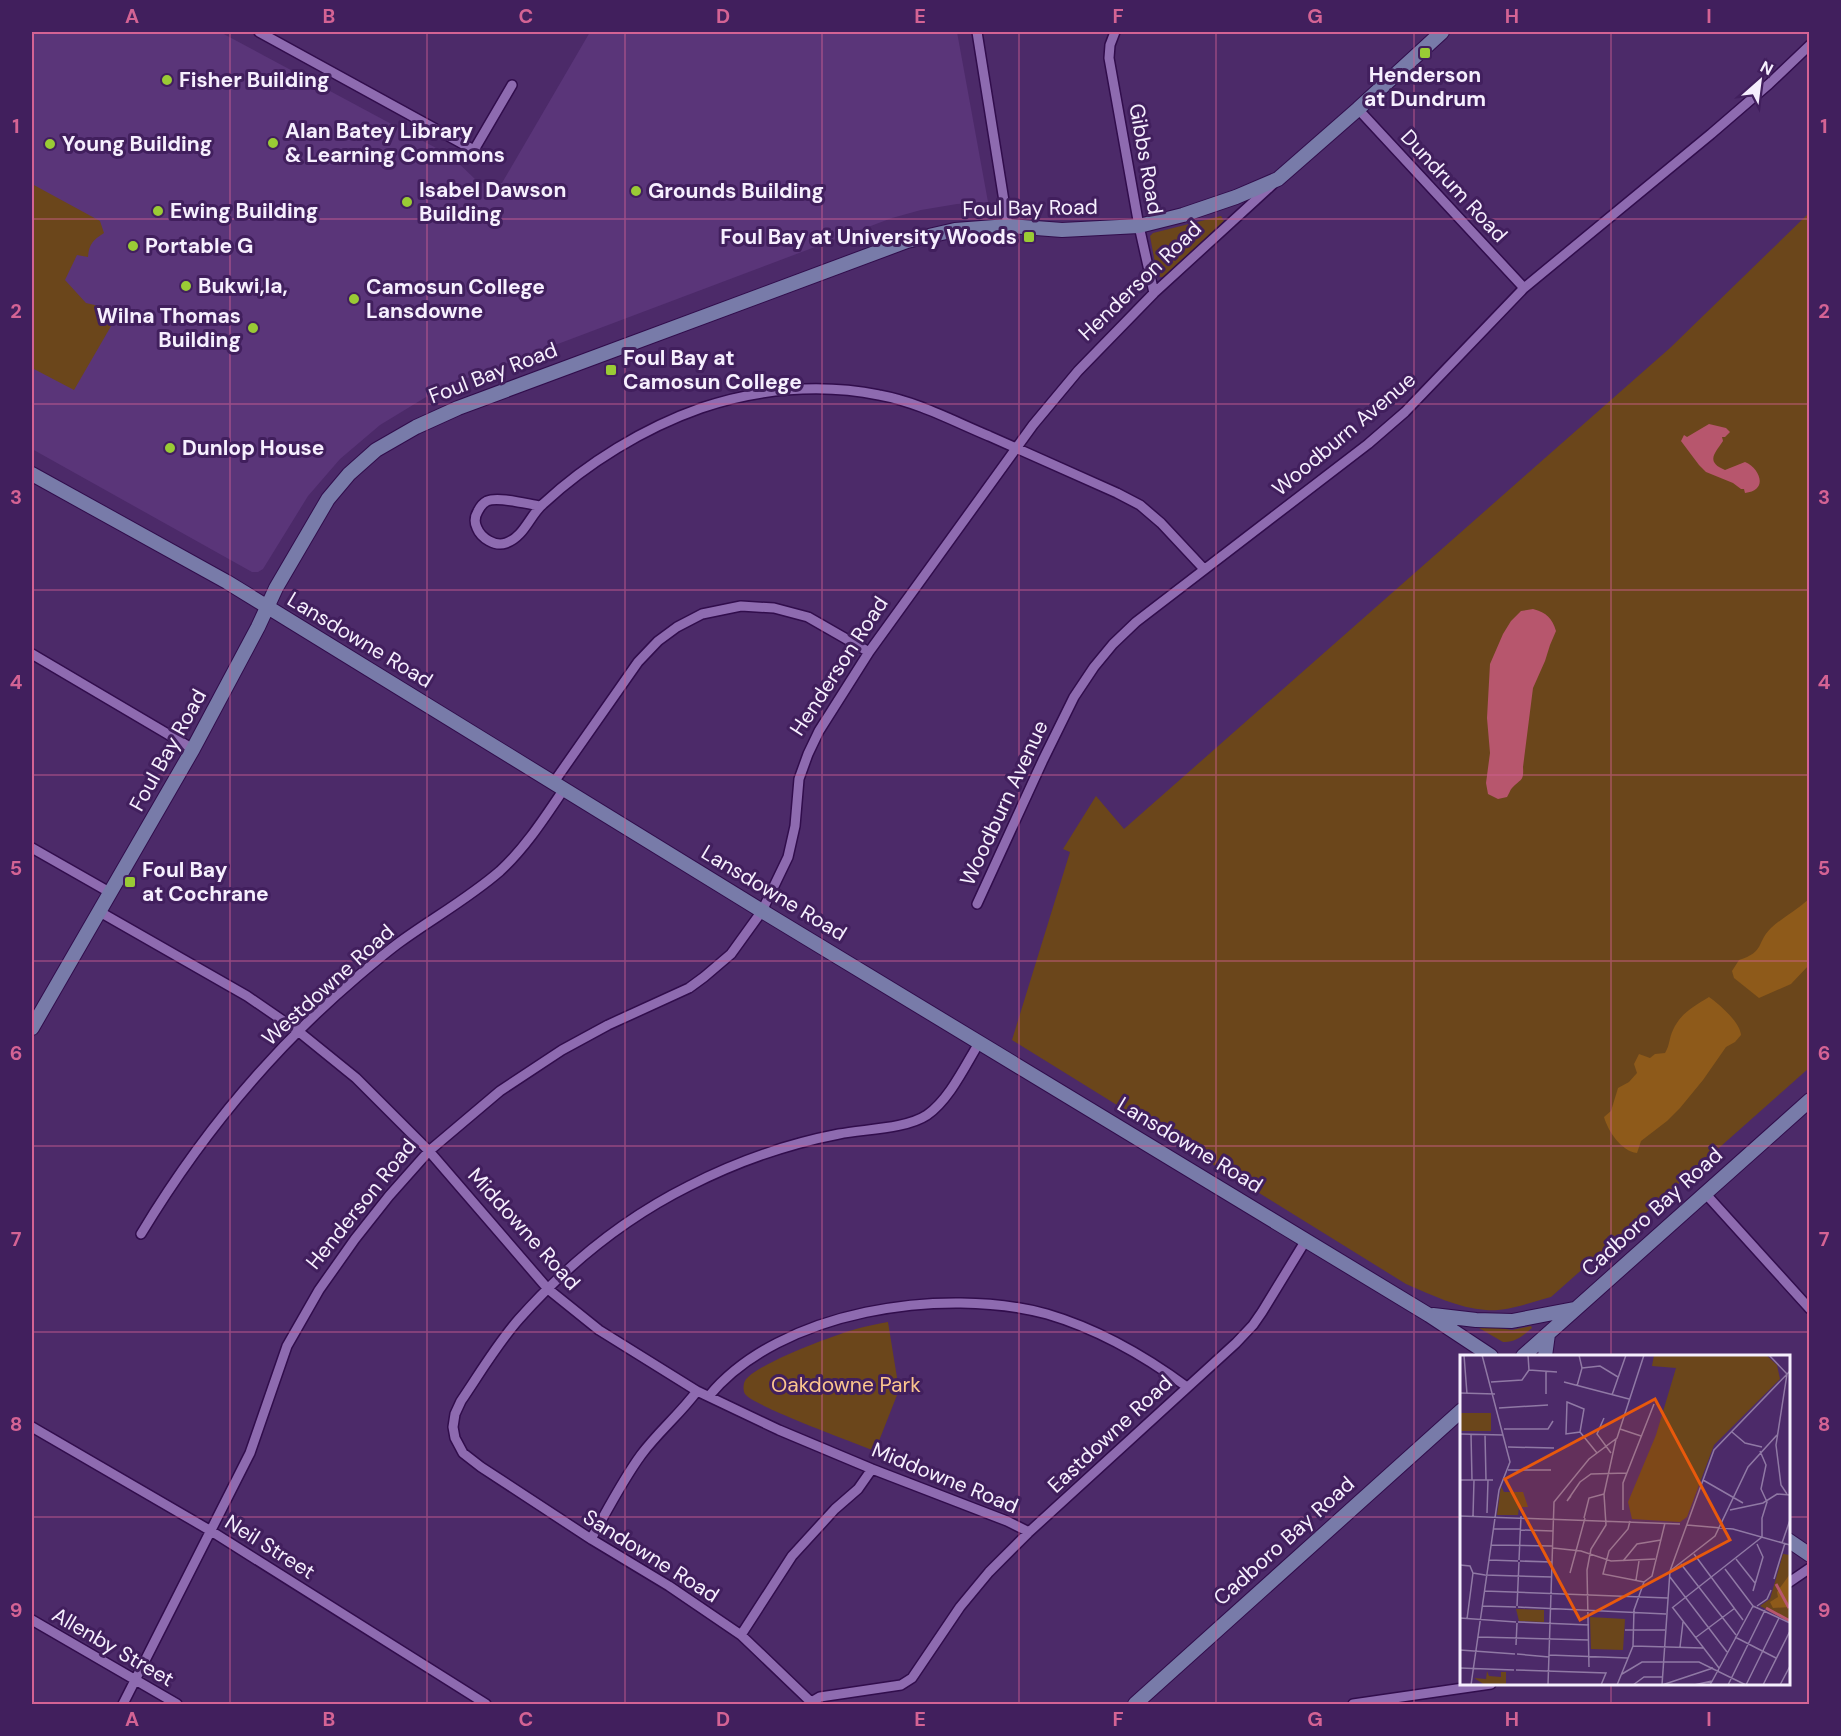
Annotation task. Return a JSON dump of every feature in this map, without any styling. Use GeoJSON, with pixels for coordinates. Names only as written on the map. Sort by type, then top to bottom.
{"type":"FeatureCollection","features":[{"type":"Feature","properties":{"kind":"main road","name":"Henderson Road"},"geometry":{"type":"LineString","coordinates":[[1278,179],[1442,32]]}},
{"type":"Feature","properties":{"kind":"main road","name":"Foul Bay Road"},"geometry":{"type":"LineString","coordinates":[[32,1028],[194,748],[276,588],[328,499],[349,474],[376,450],[416,427],[458,408],[907,240],[955,230],[1008,226],[1062,230],[1139,226],[1211,207],[1278,179]]}},
{"type":"Feature","properties":{"kind":"main road","name":"Lansdowne Road"},"geometry":{"type":"LineString","coordinates":[[32,474],[227,582],[1429,1315],[1490,1355]]}},
{"type":"Feature","properties":{"kind":"main road","name":"Cadboro Bay Road"},"geometry":{"type":"LineString","coordinates":[[1523,1355],[1809,1100]]}},
{"type":"Feature","properties":{"kind":"main road"},"geometry":{"type":"LineString","coordinates":[[1429,1315],[1512,1321],[1576,1309]]}},
{"type":"Feature","properties":{"kind":"main road"},"geometry":{"type":"LineString","coordinates":[[1454,1331],[1476,1355]]}},
{"type":"Feature","properties":{"kind":"main road"},"geometry":{"type":"LineString","coordinates":[[1545,1355],[1548,1334]]}},
{"type":"Feature","properties":{"kind":"main road","name":"Cadboro Bay Road"},"geometry":{"type":"LineString","coordinates":[[1135,1704],[1460,1411]]}},
{"type":"Feature","properties":{"kind":"main road"},"geometry":{"type":"LineString","coordinates":[[1790,1541],[1809,1555]]}},
{"type":"Feature","properties":{"kind":"street"},"geometry":{"type":"LineString","coordinates":[[259,32],[479,153],[512,85]]}},
{"type":"Feature","properties":{"kind":"street"},"geometry":{"type":"LineString","coordinates":[[977,32],[1008,226]]}},
{"type":"Feature","properties":{"kind":"street","name":"Gibbs Road"},"geometry":{"type":"LineString","coordinates":[[1115,32],[1110,45],[1110,58],[1139,226],[1154,293]]}},
{"type":"Feature","properties":{"kind":"street","name":"Woodburn Avenue"},"geometry":{"type":"LineString","coordinates":[[977,904],[1058,727],[1074,697],[1113,644],[1136,622],[1368,444],[1405,412],[1524,288],[1711,134],[1769,84],[1809,45]]}},
{"type":"Feature","properties":{"kind":"street","name":"Dundrum Road"},"geometry":{"type":"LineString","coordinates":[[1358,109],[1524,288]]}},
{"type":"Feature","properties":{"kind":"street","name":"Henderson Road"},"geometry":{"type":"LineString","coordinates":[[123,1704],[250,1453],[287,1346],[319,1290],[354,1239],[429,1151],[500,1091],[542,1062],[608,1025],[689,988],[731,954],[762,910],[788,857],[795,826],[799,779],[808,754],[819,731],[869,652],[1016,448],[1078,370],[1154,293],[1278,179]]}},
{"type":"Feature","properties":{"kind":"street"},"geometry":{"type":"LineString","coordinates":[[540,506],[494,500],[485,501],[475,516],[477,529],[485,539],[505,544],[515,538],[528,524],[540,506],[585,468],[628,442],[701,408],[747,396],[796,389],[852,390],[897,399],[926,409],[1118,493],[1140,505],[1161,523],[1204,569]]}},
{"type":"Feature","properties":{"kind":"street","name":"Westdowne Road"},"geometry":{"type":"LineString","coordinates":[[141,1234],[208,1133],[247,1086],[298,1031],[357,976],[398,943],[464,899],[501,870],[521,849],[638,662],[658,641],[677,627],[702,614],[741,606],[774,608],[808,617],[869,652]]}},
{"type":"Feature","properties":{"kind":"street"},"geometry":{"type":"LineString","coordinates":[[32,654],[194,748]]}},
{"type":"Feature","properties":{"kind":"street"},"geometry":{"type":"LineString","coordinates":[[32,848],[111,893]]}},
{"type":"Feature","properties":{"kind":"street","name":"Middowne Road"},"geometry":{"type":"LineString","coordinates":[[100,912],[247,996],[298,1031],[356,1078],[429,1151],[548,1289],[599,1330],[697,1391],[779,1430],[1007,1521],[1029,1532]]}},
{"type":"Feature","properties":{"kind":"street"},"geometry":{"type":"LineString","coordinates":[[548,1289],[596,1245],[628,1221],[689,1186],[770,1152],[839,1134],[905,1124],[925,1117],[942,1102],[980,1042]]}},
{"type":"Feature","properties":{"kind":"street"},"geometry":{"type":"LineString","coordinates":[[1704,1192],[1809,1309]]}},
{"type":"Feature","properties":{"kind":"street","name":"Eastdowne Road"},"geometry":{"type":"LineString","coordinates":[[810,1703],[820,1697],[901,1685],[912,1678],[972,1591],[989,1572],[1029,1532],[1236,1343],[1253,1324],[1306,1240]]}},
{"type":"Feature","properties":{"kind":"street","name":"Sandowne Road"},"geometry":{"type":"LineString","coordinates":[[548,1289],[513,1328],[461,1401],[455,1414],[453,1427],[455,1438],[463,1452],[481,1467],[591,1539],[669,1586],[741,1635],[810,1703]]}},
{"type":"Feature","properties":{"kind":"street"},"geometry":{"type":"LineString","coordinates":[[709,1396],[739,1366],[779,1342],[816,1327],[850,1316],[904,1305],[979,1303],[1047,1314],[1082,1326],[1127,1347],[1187,1387]]}},
{"type":"Feature","properties":{"kind":"street"},"geometry":{"type":"LineString","coordinates":[[591,1539],[643,1452],[697,1391]]}},
{"type":"Feature","properties":{"kind":"street","name":"Neil Street"},"geometry":{"type":"LineString","coordinates":[[32,1427],[211,1531],[486,1704]]}},
{"type":"Feature","properties":{"kind":"street"},"geometry":{"type":"LineString","coordinates":[[741,1635],[792,1556],[835,1509],[858,1489],[872,1469]]}},
{"type":"Feature","properties":{"kind":"street"},"geometry":{"type":"LineString","coordinates":[[1790,1582],[1809,1568]]}},
{"type":"Feature","properties":{"kind":"street","name":"Allenby Street"},"geometry":{"type":"LineString","coordinates":[[32,1620],[177,1704]]}},
{"type":"Feature","properties":{"kind":"street"},"geometry":{"type":"LineString","coordinates":[[1353,1704],[1479,1685]]}},
{"type":"Feature","properties":{"kind":"street"},"geometry":{"type":"LineString","coordinates":[[1430,1693],[1432,1704]]}},
{"type":"Feature","properties":{"kind":"shaded area","name":"Camosun College Lansdowne"},"geometry":{"type":"Polygon","coordinates":[[[32,32],[220,32],[451,156],[476,180],[485,184],[502,183],[590,32],[957,32],[988,202],[921,210],[892,218],[462,380],[431,394],[380,425],[340,459],[308,496],[263,569],[252,572],[32,449],[32,32]]]}},
{"type":"Feature","properties":{"kind":"shaded area"},"geometry":{"type":"Polygon","coordinates":[[[1709,424],[1726,428],[1730,432],[1722,437],[1723,441],[1713,460],[1715,464],[1725,470],[1745,462],[1751,465],[1760,479],[1757,488],[1745,493],[1744,489],[1733,483],[1706,472],[1681,441],[1684,435],[1687,437],[1709,424]]]}},
{"type":"Feature","properties":{"kind":"shaded area"},"geometry":{"type":"Polygon","coordinates":[[[1533,609],[1548,617],[1556,631],[1533,688],[1522,778],[1511,789],[1507,797],[1498,799],[1488,794],[1486,783],[1490,753],[1487,718],[1490,664],[1511,621],[1521,611],[1533,609]]]}},
{"type":"Feature","properties":{"kind":"shaded area"},"geometry":{"type":"Polygon","coordinates":[[[1809,899],[1809,965],[1791,984],[1759,998],[1734,978],[1732,971],[1739,960],[1757,950],[1771,928],[1809,899]]]}},
{"type":"Feature","properties":{"kind":"shaded area"},"geometry":{"type":"Polygon","coordinates":[[[1709,997],[1733,1019],[1741,1035],[1726,1047],[1680,1108],[1641,1141],[1637,1153],[1631,1151],[1616,1140],[1604,1117],[1611,1111],[1618,1088],[1629,1082],[1637,1073],[1634,1064],[1639,1054],[1650,1058],[1655,1054],[1665,1053],[1679,1019],[1709,997]]]}},
{"type":"Feature","properties":{"kind":"green space"},"geometry":{"type":"Polygon","coordinates":[[[32,184],[100,221],[104,233],[92,243],[88,257],[77,255],[65,280],[86,303],[103,307],[114,321],[74,390],[32,368],[32,184]]]}},
{"type":"Feature","properties":{"kind":"green space"},"geometry":{"type":"Polygon","coordinates":[[[1809,213],[1809,1068],[1551,1297],[1511,1308],[1486,1310],[1455,1304],[1406,1284],[1012,1040],[1070,852],[1063,849],[1096,796],[1124,829],[1670,348],[1809,213]]]}},
{"type":"Feature","properties":{"kind":"green space"},"geometry":{"type":"Polygon","coordinates":[[[1221,216],[1224,221],[1165,277],[1157,274],[1150,236],[1153,233],[1221,216]]]}},
{"type":"Feature","properties":{"kind":"green space","name":"Oakdowne Park"},"geometry":{"type":"Polygon","coordinates":[[[888,1322],[899,1390],[875,1451],[766,1407],[744,1393],[744,1382],[751,1374],[779,1359],[846,1332],[888,1322]]]}},
{"type":"Feature","properties":{"kind":"green space"},"geometry":{"type":"Polygon","coordinates":[[[1480,1325],[1512,1330],[1531,1326],[1532,1328],[1515,1340],[1503,1342],[1479,1328],[1480,1325]]]}},
{"type":"Feature","properties":{"kind":"place","name":"Henderson at Dundrum"},"geometry":{"type":"Point","coordinates":[1425,53]}},
{"type":"Feature","properties":{"kind":"place","name":"Fisher Building"},"geometry":{"type":"Point","coordinates":[167,80]}},
{"type":"Feature","properties":{"kind":"place","name":"Alan Batey Library & Learning Commons"},"geometry":{"type":"Point","coordinates":[273,143]}},
{"type":"Feature","properties":{"kind":"place","name":"Young Building"},"geometry":{"type":"Point","coordinates":[50,144]}},
{"type":"Feature","properties":{"kind":"place","name":"Grounds Building"},"geometry":{"type":"Point","coordinates":[636,191]}},
{"type":"Feature","properties":{"kind":"place","name":"Isabel Dawson Building"},"geometry":{"type":"Point","coordinates":[407,202]}},
{"type":"Feature","properties":{"kind":"place","name":"Ewing Building"},"geometry":{"type":"Point","coordinates":[158,211]}},
{"type":"Feature","properties":{"kind":"place","name":"Foul Bay at University Woods"},"geometry":{"type":"Point","coordinates":[1029,237]}},
{"type":"Feature","properties":{"kind":"place","name":"Portable G"},"geometry":{"type":"Point","coordinates":[133,246]}},
{"type":"Feature","properties":{"kind":"place","name":"Bukwi,la,"},"geometry":{"type":"Point","coordinates":[186,286]}},
{"type":"Feature","properties":{"kind":"place","name":"Camosun College Lansdowne"},"geometry":{"type":"Point","coordinates":[354,299]}},
{"type":"Feature","properties":{"kind":"place","name":"Wilna Thomas Building"},"geometry":{"type":"Point","coordinates":[253,328]}},
{"type":"Feature","properties":{"kind":"place","name":"Foul Bay at Camosun College"},"geometry":{"type":"Point","coordinates":[611,370]}},
{"type":"Feature","properties":{"kind":"place","name":"Dunlop House"},"geometry":{"type":"Point","coordinates":[170,448]}},
{"type":"Feature","properties":{"kind":"place","name":"Foul Bay at Cochrane"},"geometry":{"type":"Point","coordinates":[130,882]}}]}
